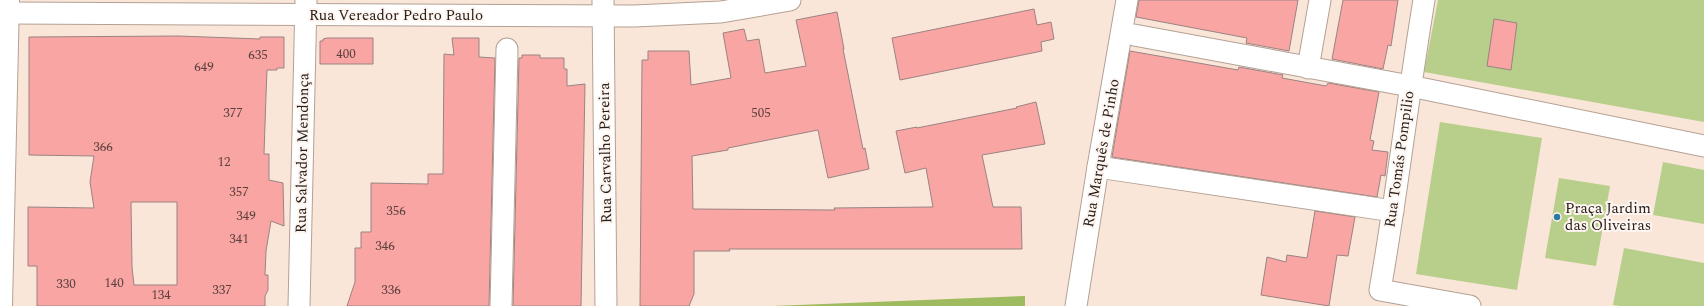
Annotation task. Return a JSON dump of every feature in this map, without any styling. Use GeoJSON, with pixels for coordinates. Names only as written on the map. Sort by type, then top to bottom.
{"type":"FeatureCollection","features":[{"type":"Feature","properties":{"kind":"street","name":"Rua Vereador Pedro Paulo"},"geometry":{"type":"LineString","coordinates":[[5,8],[603,7],[634,16],[790,0]]}},
{"type":"Feature","properties":{"kind":"street","name":"Rua Marquês de Pinho"},"geometry":{"type":"LineString","coordinates":[[1076,306],[1127,0]]}},
{"type":"Feature","properties":{"kind":"street"},"geometry":{"type":"LineString","coordinates":[[1308,68],[1320,0]]}},
{"type":"Feature","properties":{"kind":"street","name":"Rua Tomás Pompilio"},"geometry":{"type":"LineString","coordinates":[[1424,0],[1410,86],[1393,211],[1378,298],[1407,294],[1470,306]]}},
{"type":"Feature","properties":{"kind":"street","name":"Rua Carvalho Pereira"},"geometry":{"type":"LineString","coordinates":[[603,7],[606,306]]}},
{"type":"Feature","properties":{"kind":"street"},"geometry":{"type":"LineString","coordinates":[[1,306],[5,8]]}},
{"type":"Feature","properties":{"kind":"street","name":"Rua Salvador Mendonça"},"geometry":{"type":"LineString","coordinates":[[299,306],[306,8]]}},
{"type":"Feature","properties":{"kind":"street"},"geometry":{"type":"LineString","coordinates":[[1134,35],[1410,86],[1704,146]]}},
{"type":"Feature","properties":{"kind":"street"},"geometry":{"type":"LineString","coordinates":[[501,306],[507,49]]}},
{"type":"Feature","properties":{"kind":"street"},"geometry":{"type":"LineString","coordinates":[[1098,167],[1393,211]]}},
{"type":"Feature","properties":{"kind":"green space"},"geometry":{"type":"Polygon","coordinates":[[[1438,0],[1704,0],[1704,122],[1424,72],[1438,0]]]}},
{"type":"Feature","properties":{"kind":"green space"},"geometry":{"type":"Polygon","coordinates":[[[1440,122],[1542,138],[1517,290],[1416,274],[1440,122]]]}},
{"type":"Feature","properties":{"kind":"green space"},"geometry":{"type":"Polygon","coordinates":[[[1663,162],[1704,170],[1704,224],[1653,215],[1663,162]]]}},
{"type":"Feature","properties":{"kind":"green space"},"geometry":{"type":"Polygon","coordinates":[[[1559,178],[1610,186],[1596,266],[1545,258],[1559,178]]]}},
{"type":"Feature","properties":{"kind":"green space"},"geometry":{"type":"Polygon","coordinates":[[[1624,248],[1704,263],[1704,306],[1613,305],[1624,248]]]}},
{"type":"Feature","properties":{"kind":"green space"},"geometry":{"type":"Polygon","coordinates":[[[1025,296],[1025,306],[773,306],[1025,296]]]}},
{"type":"Feature","properties":{"kind":"building"},"geometry":{"type":"Polygon","coordinates":[[[1139,0],[1298,0],[1289,51],[1246,43],[1247,38],[1136,17],[1139,0]]]}},
{"type":"Feature","properties":{"kind":"building"},"geometry":{"type":"Polygon","coordinates":[[[1343,0],[1398,0],[1391,46],[1388,45],[1383,69],[1332,59],[1343,0]]]}},
{"type":"Feature","properties":{"kind":"building"},"geometry":{"type":"Polygon","coordinates":[[[1034,9],[1037,25],[1051,22],[1054,39],[1041,42],[1042,51],[900,80],[892,38],[1034,9]]]}},
{"type":"Feature","properties":{"kind":"building"},"geometry":{"type":"Polygon","coordinates":[[[837,12],[863,149],[865,148],[869,169],[828,178],[818,130],[728,148],[728,150],[692,156],[693,209],[835,210],[834,208],[933,207],[926,168],[905,173],[896,131],[1017,108],[1016,107],[1036,102],[1045,144],[982,155],[993,207],[1021,207],[1022,249],[729,249],[730,251],[694,251],[694,294],[689,306],[640,306],[642,60],[648,60],[648,51],[689,51],[691,85],[731,78],[723,33],[744,29],[747,41],[759,39],[765,73],[806,66],[796,20],[837,12]]]}},
{"type":"Feature","properties":{"kind":"building"},"geometry":{"type":"Polygon","coordinates":[[[1494,19],[1517,23],[1511,70],[1487,66],[1494,19]]]}},
{"type":"Feature","properties":{"kind":"building"},"geometry":{"type":"Polygon","coordinates":[[[179,36],[260,39],[260,37],[284,37],[284,68],[267,70],[264,154],[269,154],[269,180],[283,183],[284,226],[271,221],[266,251],[265,275],[268,275],[268,290],[265,296],[265,306],[37,306],[37,266],[28,266],[28,207],[94,208],[90,182],[94,156],[29,155],[29,37],[179,36]],[[131,202],[132,267],[134,285],[177,285],[177,202],[131,202]]]}},
{"type":"Feature","properties":{"kind":"building"},"geometry":{"type":"Polygon","coordinates":[[[327,38],[373,38],[373,64],[320,64],[320,41],[327,38]]]}},
{"type":"Feature","properties":{"kind":"building"},"geometry":{"type":"Polygon","coordinates":[[[452,38],[479,38],[479,57],[495,58],[489,306],[347,306],[355,282],[355,248],[361,248],[361,232],[371,232],[371,183],[428,184],[428,174],[443,174],[444,54],[454,55],[452,38]]]}},
{"type":"Feature","properties":{"kind":"building"},"geometry":{"type":"Polygon","coordinates":[[[1130,51],[1238,70],[1239,67],[1283,75],[1282,78],[1326,86],[1328,83],[1379,92],[1370,140],[1374,141],[1372,150],[1388,152],[1385,176],[1381,175],[1377,197],[1112,157],[1130,51]]]}},
{"type":"Feature","properties":{"kind":"building"},"geometry":{"type":"Polygon","coordinates":[[[522,55],[540,55],[540,58],[564,58],[564,69],[567,69],[567,86],[585,84],[581,306],[513,306],[519,58],[522,58],[522,55]]]}},
{"type":"Feature","properties":{"kind":"building"},"geometry":{"type":"Polygon","coordinates":[[[1315,211],[1355,217],[1348,256],[1337,255],[1329,306],[1261,295],[1267,257],[1286,262],[1287,255],[1307,258],[1315,211]]]}},
{"type":"Feature","properties":{"kind":"place","name":"Praça Jardim das Oliveiras"},"geometry":{"type":"Point","coordinates":[1557,217]}}]}
